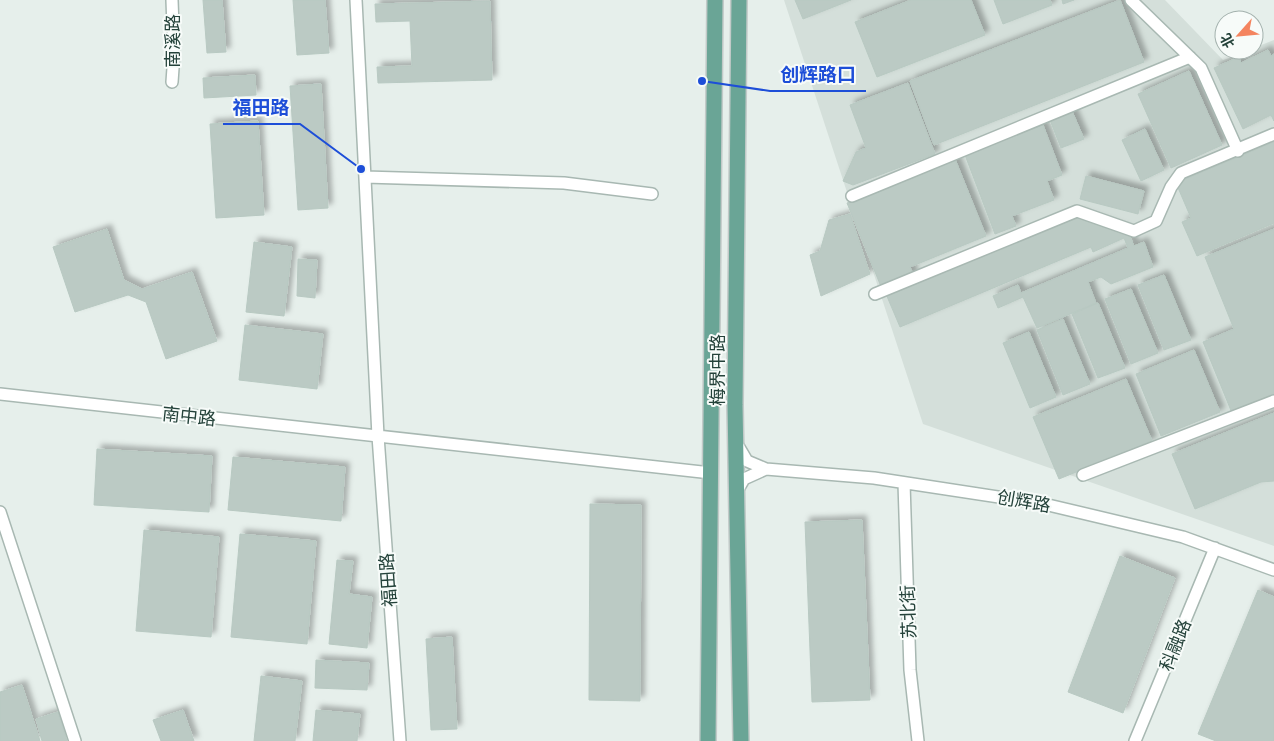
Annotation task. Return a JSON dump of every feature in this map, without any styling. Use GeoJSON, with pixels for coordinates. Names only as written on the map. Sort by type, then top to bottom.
{"type":"FeatureCollection","features":[{"type":"Feature","properties":{"kind":"main road","name":"梅界中路"},"geometry":{"type":"LineString","coordinates":[[708,741],[715,0]]}},
{"type":"Feature","properties":{"kind":"main road","name":"梅界中路"},"geometry":{"type":"LineString","coordinates":[[739,0],[736,441],[741,741]]}},
{"type":"Feature","properties":{"kind":"street","name":"南溪路"},"geometry":{"type":"LineString","coordinates":[[172,0],[174,54],[172,82]]}},
{"type":"Feature","properties":{"kind":"street","name":"福田路"},"geometry":{"type":"LineString","coordinates":[[356,0],[378,436],[400,741]]}},
{"type":"Feature","properties":{"kind":"street"},"geometry":{"type":"LineString","coordinates":[[1131,0],[1201,68],[1238,151]]}},
{"type":"Feature","properties":{"kind":"street"},"geometry":{"type":"LineString","coordinates":[[852,196],[1190,57]]}},
{"type":"Feature","properties":{"kind":"street"},"geometry":{"type":"LineString","coordinates":[[874,294],[1077,211],[1134,231],[1156,221],[1171,186],[1181,174],[1274,134]]}},
{"type":"Feature","properties":{"kind":"street"},"geometry":{"type":"LineString","coordinates":[[365,177],[564,183],[652,194]]}},
{"type":"Feature","properties":{"kind":"street","name":"南中路"},"geometry":{"type":"LineString","coordinates":[[0,394],[711,473]]}},
{"type":"Feature","properties":{"kind":"street"},"geometry":{"type":"LineString","coordinates":[[1083,475],[1274,401]]}},
{"type":"Feature","properties":{"kind":"street"},"geometry":{"type":"LineString","coordinates":[[736,441],[741,454],[747,461],[766,469]]}},
{"type":"Feature","properties":{"kind":"street"},"geometry":{"type":"LineString","coordinates":[[737,491],[744,479],[766,469]]}},
{"type":"Feature","properties":{"kind":"street","name":"创辉路"},"geometry":{"type":"LineString","coordinates":[[766,469],[904,483],[1044,504],[1183,537],[1274,570]]}},
{"type":"Feature","properties":{"kind":"street","name":"苏北街"},"geometry":{"type":"LineString","coordinates":[[904,483],[910,670],[918,741]]}},
{"type":"Feature","properties":{"kind":"street"},"geometry":{"type":"LineString","coordinates":[[0,512],[75,741]]}},
{"type":"Feature","properties":{"kind":"street","name":"科融路"},"geometry":{"type":"LineString","coordinates":[[1135,741],[1215,548]]}},
{"type":"Feature","properties":{"kind":"shaded area"},"geometry":{"type":"Polygon","coordinates":[[[784,0],[1165,0],[1214,51],[1214,60],[1264,60],[1264,44],[1274,40],[1274,546],[923,424],[784,0]]]}},
{"type":"Feature","properties":{"kind":"building"},"geometry":{"type":"Polygon","coordinates":[[[203,0],[222,0],[226,52],[207,53],[203,0]]]}},
{"type":"Feature","properties":{"kind":"building"},"geometry":{"type":"Polygon","coordinates":[[[293,0],[325,0],[329,53],[297,55],[293,0]]]}},
{"type":"Feature","properties":{"kind":"building"},"geometry":{"type":"Polygon","coordinates":[[[795,0],[851,0],[803,19],[795,0]]]}},
{"type":"Feature","properties":{"kind":"building"},"geometry":{"type":"Polygon","coordinates":[[[911,0],[971,0],[985,35],[877,77],[855,22],[911,0]]]}},
{"type":"Feature","properties":{"kind":"building"},"geometry":{"type":"Polygon","coordinates":[[[994,0],[1050,0],[1052,5],[1003,24],[994,0]]]}},
{"type":"Feature","properties":{"kind":"building"},"geometry":{"type":"Polygon","coordinates":[[[1062,0],[1074,0],[1063,4],[1062,0]]]}},
{"type":"Feature","properties":{"kind":"building"},"geometry":{"type":"Polygon","coordinates":[[[1120,0],[1144,62],[934,145],[910,81],[1120,0]]]}},
{"type":"Feature","properties":{"kind":"building"},"geometry":{"type":"Polygon","coordinates":[[[490,1],[492,80],[378,83],[377,67],[412,66],[410,21],[376,22],[375,4],[490,1]]]}},
{"type":"Feature","properties":{"kind":"building"},"geometry":{"type":"Polygon","coordinates":[[[1268,50],[1271,56],[1274,54],[1274,121],[1271,115],[1243,129],[1214,68],[1232,60],[1240,60],[1241,63],[1247,60],[1264,60],[1264,52],[1268,50]]]}},
{"type":"Feature","properties":{"kind":"building"},"geometry":{"type":"Polygon","coordinates":[[[1189,71],[1222,145],[1171,168],[1138,94],[1189,71]]]}},
{"type":"Feature","properties":{"kind":"building"},"geometry":{"type":"Polygon","coordinates":[[[255,75],[256,95],[204,98],[203,78],[255,75]]]}},
{"type":"Feature","properties":{"kind":"building"},"geometry":{"type":"Polygon","coordinates":[[[908,83],[935,154],[853,185],[843,181],[856,152],[866,148],[850,105],[908,83]]]}},
{"type":"Feature","properties":{"kind":"building"},"geometry":{"type":"Polygon","coordinates":[[[321,84],[328,208],[298,210],[290,86],[321,84]]]}},
{"type":"Feature","properties":{"kind":"building"},"geometry":{"type":"Polygon","coordinates":[[[1072,111],[1084,139],[1061,148],[1050,120],[1072,111]]]}},
{"type":"Feature","properties":{"kind":"building"},"geometry":{"type":"Polygon","coordinates":[[[258,121],[264,215],[216,218],[210,124],[258,121]]]}},
{"type":"Feature","properties":{"kind":"building"},"geometry":{"type":"Polygon","coordinates":[[[1043,125],[1062,175],[1047,181],[1054,200],[1012,216],[1016,226],[995,234],[965,155],[1043,125]]]}},
{"type":"Feature","properties":{"kind":"building"},"geometry":{"type":"Polygon","coordinates":[[[1145,129],[1164,170],[1141,181],[1122,140],[1145,129]]]}},
{"type":"Feature","properties":{"kind":"building"},"geometry":{"type":"Polygon","coordinates":[[[1274,142],[1274,223],[1197,256],[1182,222],[1191,218],[1176,183],[1274,142]]]}},
{"type":"Feature","properties":{"kind":"building"},"geometry":{"type":"Polygon","coordinates":[[[955,159],[986,236],[910,267],[914,276],[882,289],[847,203],[955,159]]]}},
{"type":"Feature","properties":{"kind":"building"},"geometry":{"type":"Polygon","coordinates":[[[1086,176],[1144,191],[1138,214],[1080,199],[1086,176]]]}},
{"type":"Feature","properties":{"kind":"building"},"geometry":{"type":"Polygon","coordinates":[[[850,214],[870,274],[821,296],[810,255],[820,251],[829,220],[850,214]]]}},
{"type":"Feature","properties":{"kind":"building"},"geometry":{"type":"Polygon","coordinates":[[[1077,214],[1128,232],[1134,246],[1144,242],[1153,267],[1111,284],[1101,277],[1088,282],[1096,303],[1037,328],[1023,297],[998,308],[993,296],[1018,285],[1021,293],[1128,248],[1124,238],[1093,252],[1091,247],[900,327],[886,294],[1077,214]]]}},
{"type":"Feature","properties":{"kind":"building"},"geometry":{"type":"Polygon","coordinates":[[[107,229],[124,280],[142,289],[192,272],[217,341],[166,359],[146,302],[128,295],[75,312],[53,247],[107,229]]]}},
{"type":"Feature","properties":{"kind":"building"},"geometry":{"type":"Polygon","coordinates":[[[1274,229],[1274,396],[1232,413],[1203,342],[1234,329],[1205,257],[1274,229]]]}},
{"type":"Feature","properties":{"kind":"building"},"geometry":{"type":"Polygon","coordinates":[[[254,242],[292,247],[284,316],[246,312],[254,242]]]}},
{"type":"Feature","properties":{"kind":"building"},"geometry":{"type":"Polygon","coordinates":[[[298,259],[317,260],[315,298],[297,296],[298,259]]]}},
{"type":"Feature","properties":{"kind":"building"},"geometry":{"type":"Polygon","coordinates":[[[1164,275],[1191,340],[1164,350],[1138,285],[1164,275]]]}},
{"type":"Feature","properties":{"kind":"building"},"geometry":{"type":"Polygon","coordinates":[[[1131,289],[1158,353],[1131,364],[1105,299],[1131,289]]]}},
{"type":"Feature","properties":{"kind":"building"},"geometry":{"type":"Polygon","coordinates":[[[1098,303],[1125,368],[1098,378],[1072,314],[1098,303]]]}},
{"type":"Feature","properties":{"kind":"building"},"geometry":{"type":"Polygon","coordinates":[[[1063,319],[1090,384],[1063,395],[1037,330],[1063,319]]]}},
{"type":"Feature","properties":{"kind":"building"},"geometry":{"type":"Polygon","coordinates":[[[245,325],[323,334],[317,389],[239,380],[245,325]]]}},
{"type":"Feature","properties":{"kind":"building"},"geometry":{"type":"Polygon","coordinates":[[[1029,332],[1056,397],[1030,408],[1003,343],[1029,332]]]}},
{"type":"Feature","properties":{"kind":"building"},"geometry":{"type":"Polygon","coordinates":[[[1194,350],[1220,412],[1161,436],[1136,374],[1194,350]]]}},
{"type":"Feature","properties":{"kind":"building"},"geometry":{"type":"Polygon","coordinates":[[[1126,379],[1152,441],[1059,479],[1033,417],[1126,379]]]}},
{"type":"Feature","properties":{"kind":"building"},"geometry":{"type":"Polygon","coordinates":[[[1274,413],[1274,481],[1261,482],[1195,509],[1172,454],[1274,413]]]}},
{"type":"Feature","properties":{"kind":"building"},"geometry":{"type":"Polygon","coordinates":[[[97,449],[212,456],[209,512],[94,505],[97,449]]]}},
{"type":"Feature","properties":{"kind":"building"},"geometry":{"type":"Polygon","coordinates":[[[233,457],[345,467],[341,521],[228,510],[233,457]]]}},
{"type":"Feature","properties":{"kind":"building"},"geometry":{"type":"Polygon","coordinates":[[[590,504],[641,505],[640,701],[589,700],[590,504]]]}},
{"type":"Feature","properties":{"kind":"building"},"geometry":{"type":"Polygon","coordinates":[[[862,520],[870,700],[812,702],[805,522],[862,520]]]}},
{"type":"Feature","properties":{"kind":"building"},"geometry":{"type":"Polygon","coordinates":[[[144,530],[219,537],[211,637],[136,631],[144,530]]]}},
{"type":"Feature","properties":{"kind":"building"},"geometry":{"type":"Polygon","coordinates":[[[240,534],[316,541],[307,644],[231,637],[240,534]]]}},
{"type":"Feature","properties":{"kind":"building"},"geometry":{"type":"Polygon","coordinates":[[[1120,556],[1175,578],[1123,713],[1068,692],[1120,556]]]}},
{"type":"Feature","properties":{"kind":"building"},"geometry":{"type":"Polygon","coordinates":[[[337,560],[353,561],[349,594],[372,597],[367,648],[329,644],[337,560]]]}},
{"type":"Feature","properties":{"kind":"building"},"geometry":{"type":"Polygon","coordinates":[[[1258,590],[1274,597],[1274,741],[1216,741],[1198,734],[1258,590]]]}},
{"type":"Feature","properties":{"kind":"building"},"geometry":{"type":"Polygon","coordinates":[[[452,637],[457,729],[431,730],[426,639],[452,637]]]}},
{"type":"Feature","properties":{"kind":"building"},"geometry":{"type":"Polygon","coordinates":[[[316,660],[369,663],[367,690],[315,688],[316,660]]]}},
{"type":"Feature","properties":{"kind":"building"},"geometry":{"type":"Polygon","coordinates":[[[261,676],[302,681],[295,741],[254,741],[261,676]]]}},
{"type":"Feature","properties":{"kind":"building"},"geometry":{"type":"Polygon","coordinates":[[[22,685],[40,741],[0,741],[0,692],[22,685]]]}},
{"type":"Feature","properties":{"kind":"building"},"geometry":{"type":"Polygon","coordinates":[[[183,710],[194,741],[161,741],[153,720],[183,710]]]}},
{"type":"Feature","properties":{"kind":"building"},"geometry":{"type":"Polygon","coordinates":[[[316,710],[360,714],[357,741],[313,741],[316,710]]]}},
{"type":"Feature","properties":{"kind":"building"},"geometry":{"type":"Polygon","coordinates":[[[58,712],[67,741],[42,741],[36,719],[58,712]]]}},
{"type":"Feature","properties":{"kind":"place","name":"创辉路口"},"geometry":{"type":"Point","coordinates":[702,81]}},
{"type":"Feature","properties":{"kind":"place","name":"福田路"},"geometry":{"type":"Point","coordinates":[361,169]}}]}
